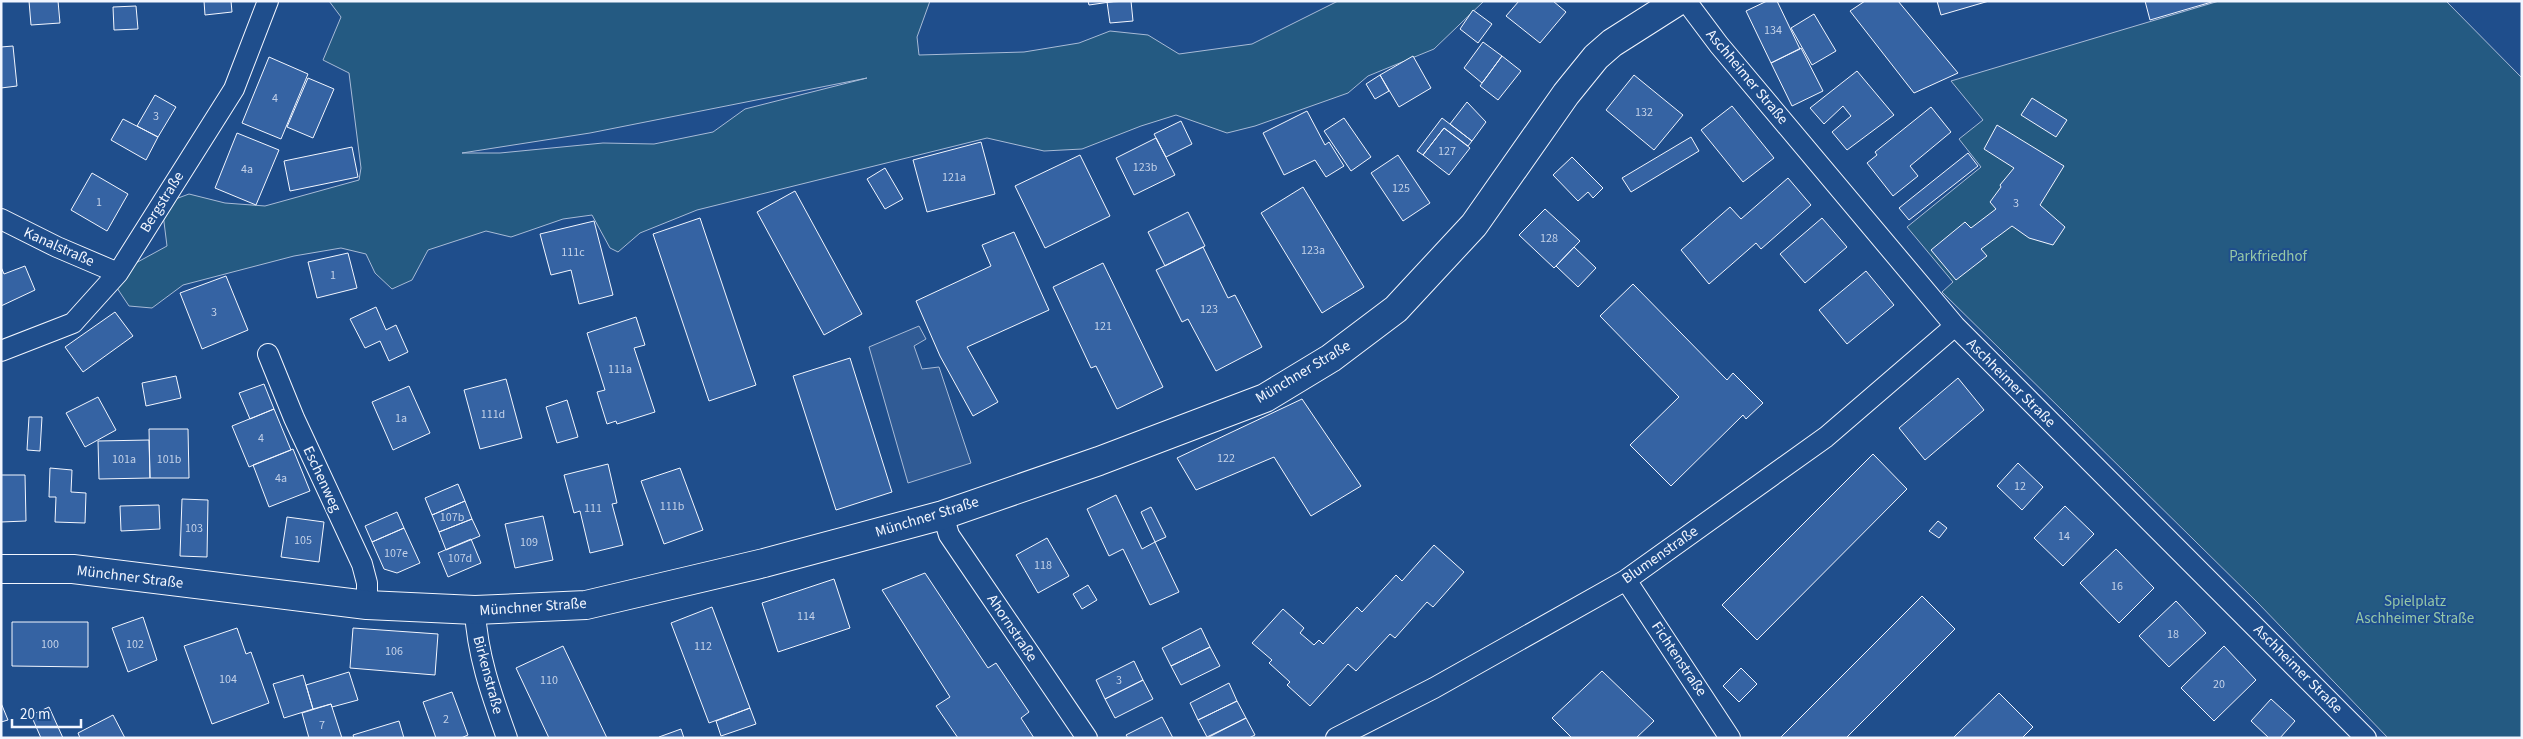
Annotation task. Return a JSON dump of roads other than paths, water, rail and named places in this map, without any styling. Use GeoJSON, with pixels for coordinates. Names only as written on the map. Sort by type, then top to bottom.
{"type":"FeatureCollection","features":[{"type":"Feature","properties":{"kind":"main road","name":"Münchner Straße"},"geometry":{"type":"LineString","coordinates":[[1,569],[73,569],[367,605],[475,610],[586,605],[764,563],[943,515],[1098,461],[1264,398],[1331,358],[1385,319],[1474,225],[1566,94],[1596,57],[1612,43],[1678,1]]}},
{"type":"Feature","properties":{"kind":"street","name":"Bergstraße"},"geometry":{"type":"LineString","coordinates":[[1,351],[73,324],[118,273],[234,89],[268,1]]}},
{"type":"Feature","properties":{"kind":"street","name":"Aschheimer Straße"},"geometry":{"type":"LineString","coordinates":[[1686,1],[1719,45],[1955,326],[2366,738]]}},
{"type":"Feature","properties":{"kind":"street","name":"Kanalstraße"},"geometry":{"type":"LineString","coordinates":[[1,220],[118,273]]}},
{"type":"Feature","properties":{"kind":"street","name":"Blumenstraße"},"geometry":{"type":"LineString","coordinates":[[1336,738],[1434,688],[1626,580],[1826,437],[1955,326]]}},
{"type":"Feature","properties":{"kind":"street","name":"Eschenweg"},"geometry":{"type":"LineString","coordinates":[[268,354],[294,418],[362,564],[367,583],[367,605]]}},
{"type":"Feature","properties":{"kind":"street","name":"Ahornstraße"},"geometry":{"type":"LineString","coordinates":[[943,515],[949,535],[1087,738]]}},
{"type":"Feature","properties":{"kind":"street","name":"Fichtenstraße"},"geometry":{"type":"LineString","coordinates":[[1626,580],[1730,738]]}},
{"type":"Feature","properties":{"kind":"street","name":"Birkenstraße"},"geometry":{"type":"LineString","coordinates":[[475,610],[476,630],[483,666],[507,738]]}},
{"type":"Feature","properties":{"kind":"park label","name":"Parkfriedhof"},"geometry":{"type":"Point","coordinates":[2268,256]}},
{"type":"Feature","properties":{"kind":"park label","name":"Spielplatz Aschheimer Straße"},"geometry":{"type":"Point","coordinates":[2415,610]}}]}
